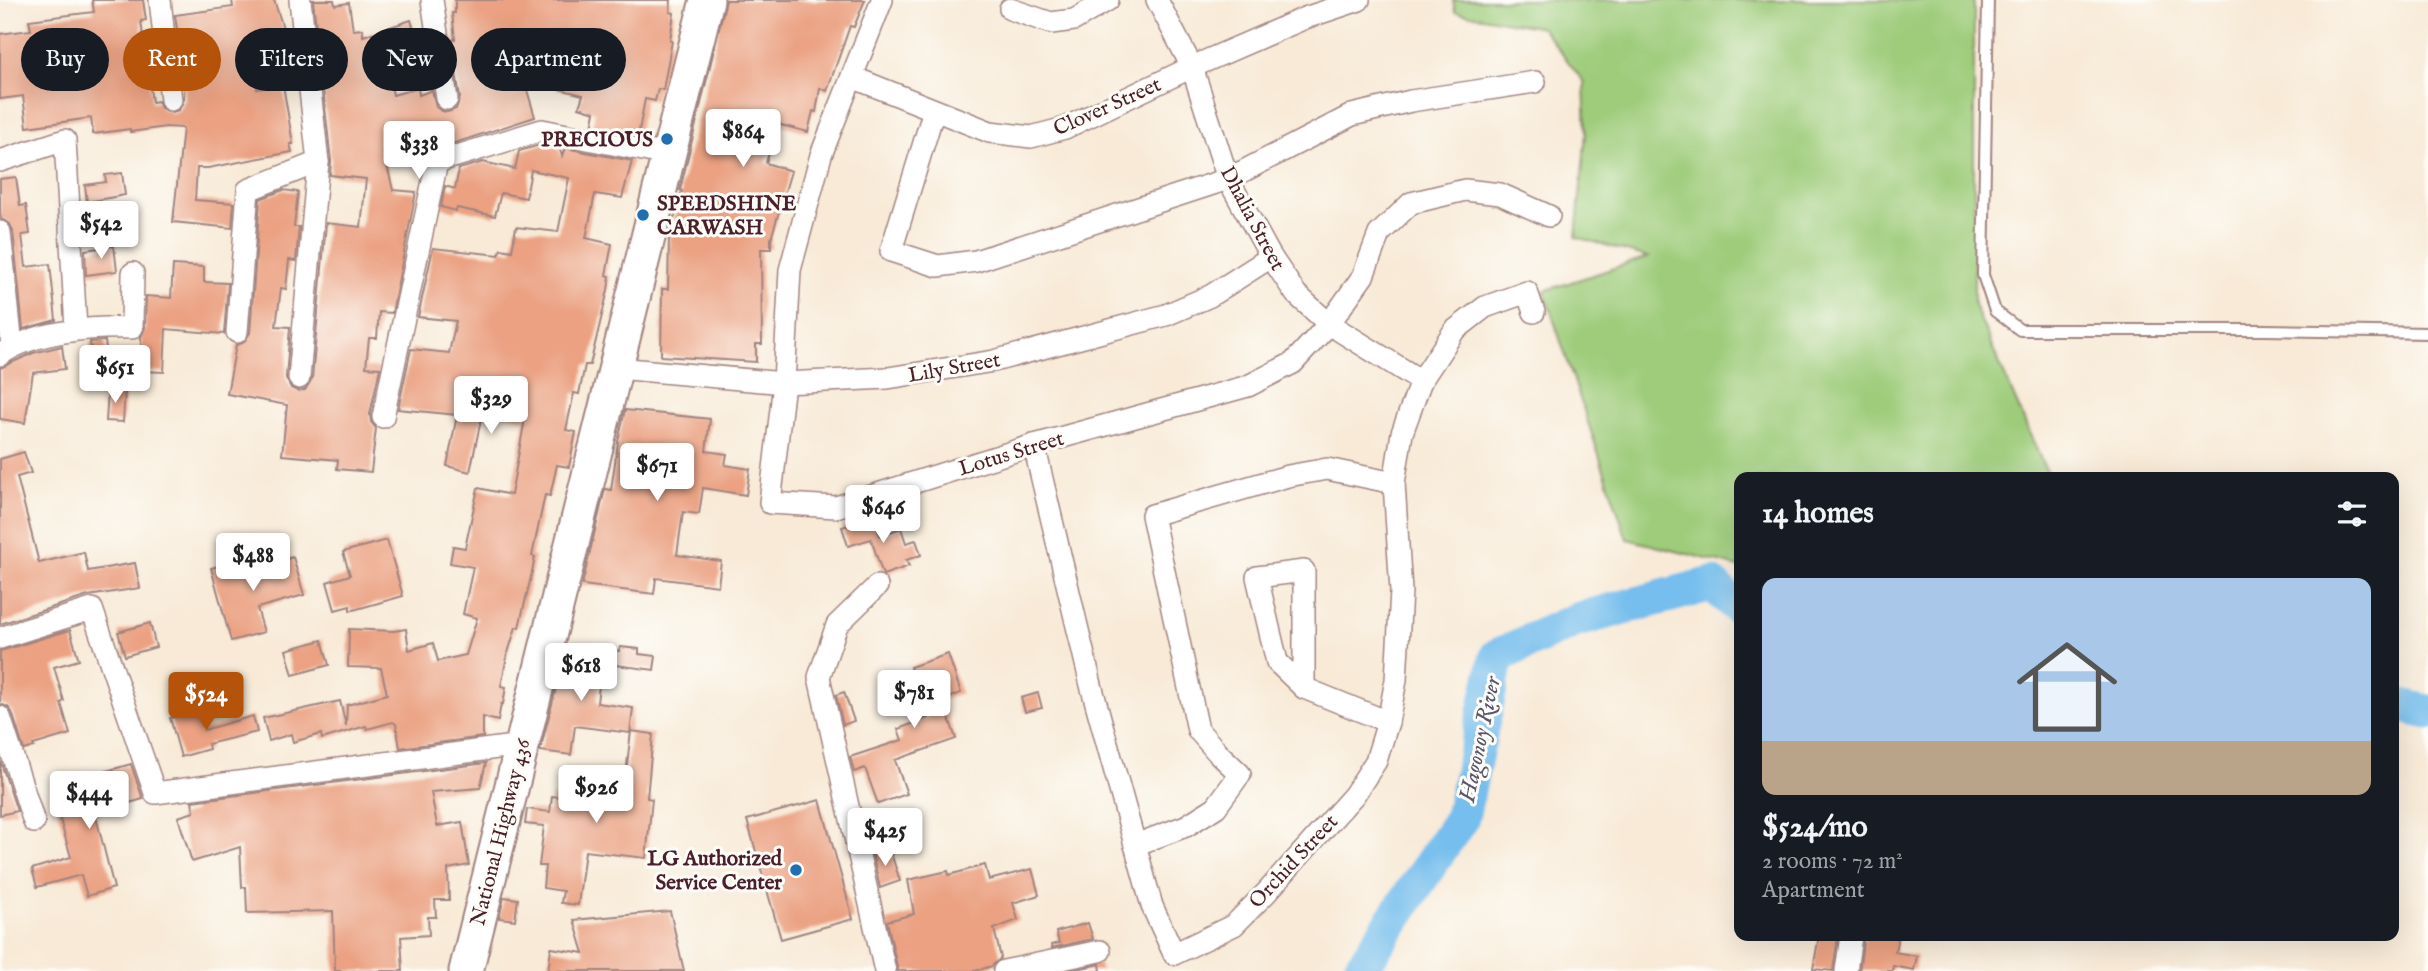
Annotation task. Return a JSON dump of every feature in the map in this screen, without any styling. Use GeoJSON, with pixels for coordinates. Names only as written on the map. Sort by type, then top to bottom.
{"type":"FeatureCollection","features":[{"type":"Feature","properties":{"kind":"main road","name":"National Highway 436"},"geometry":{"type":"LineString","coordinates":[[466,971],[707,0]]}},
{"type":"Feature","properties":{"kind":"street"},"geometry":{"type":"LineString","coordinates":[[160,0],[171,100]]}},
{"type":"Feature","properties":{"kind":"street"},"geometry":{"type":"LineString","coordinates":[[299,379],[318,162],[300,0]]}},
{"type":"Feature","properties":{"kind":"street"},"geometry":{"type":"LineString","coordinates":[[432,0],[447,99]]}},
{"type":"Feature","properties":{"kind":"street","name":"Lotus Street"},"geometry":{"type":"LineString","coordinates":[[882,0],[821,155],[790,270],[784,383],[770,503],[836,507],[1034,445],[1248,386],[1293,363],[1329,324],[1363,276],[1378,234],[1411,203],[1465,190],[1500,194],[1549,216]]}},
{"type":"Feature","properties":{"kind":"street"},"geometry":{"type":"LineString","coordinates":[[1010,9],[1051,23],[1074,20],[1108,0]]}},
{"type":"Feature","properties":{"kind":"street","name":"Dhalia Street"},"geometry":{"type":"LineString","coordinates":[[1157,0],[1192,68],[1228,179],[1271,257],[1296,294],[1329,324],[1421,381]]}},
{"type":"Feature","properties":{"kind":"street","name":"Clover Street"},"geometry":{"type":"LineString","coordinates":[[852,77],[990,132],[1031,137],[1065,128],[1192,68],[1306,19],[1359,0]]}},
{"type":"Feature","properties":{"kind":"street"},"geometry":{"type":"LineString","coordinates":[[934,110],[891,251],[938,266],[976,261],[1228,179],[1352,115],[1411,101],[1535,82]]}},
{"type":"Feature","properties":{"kind":"street"},"geometry":{"type":"LineString","coordinates":[[383,417],[437,162],[542,130],[668,155]]}},
{"type":"Feature","properties":{"kind":"street"},"geometry":{"type":"LineString","coordinates":[[0,161],[65,140],[76,329]]}},
{"type":"Feature","properties":{"kind":"street"},"geometry":{"type":"LineString","coordinates":[[237,332],[248,190],[318,162]]}},
{"type":"Feature","properties":{"kind":"street"},"geometry":{"type":"LineString","coordinates":[[0,232],[6,351],[76,329],[131,328],[133,273]]}},
{"type":"Feature","properties":{"kind":"street","name":"Lily Street"},"geometry":{"type":"LineString","coordinates":[[617,368],[784,383],[888,378],[994,361],[1166,315],[1210,296],[1271,257]]}},
{"type":"Feature","properties":{"kind":"street","name":"Orchid Street"},"geometry":{"type":"LineString","coordinates":[[1034,445],[1091,685],[1135,845],[1152,906],[1174,954],[1234,925],[1354,795],[1376,761],[1388,722],[1396,680],[1401,591],[1394,483],[1402,433],[1421,381],[1454,331],[1485,307],[1527,292],[1534,313]]}},
{"type":"Feature","properties":{"kind":"street"},"geometry":{"type":"LineString","coordinates":[[1135,845],[1186,827],[1216,807],[1240,774],[1217,753],[1198,730],[1152,515],[1288,475],[1327,469],[1394,483]]}},
{"type":"Feature","properties":{"kind":"street"},"geometry":{"type":"LineString","coordinates":[[1304,688],[1304,571],[1257,577],[1277,662],[1304,688],[1388,722]]}},
{"type":"Feature","properties":{"kind":"street"},"geometry":{"type":"LineString","coordinates":[[877,586],[837,625],[819,677],[885,971]]}},
{"type":"Feature","properties":{"kind":"street"},"geometry":{"type":"LineString","coordinates":[[0,638],[92,609],[155,793],[521,745]]}},
{"type":"Feature","properties":{"kind":"street"},"geometry":{"type":"LineString","coordinates":[[0,717],[34,822]]}},
{"type":"Feature","properties":{"kind":"street"},"geometry":{"type":"LineString","coordinates":[[1846,971],[1850,941]]}},
{"type":"Feature","properties":{"kind":"street"},"geometry":{"type":"LineString","coordinates":[[1004,971],[1100,951]]}},
{"type":"Feature","properties":{"kind":"lane"},"geometry":{"type":"LineString","coordinates":[[1988,0],[1983,275],[1994,312],[2020,330],[2428,333]]}},
{"type":"Feature","properties":{"kind":"green space"},"geometry":{"type":"Polygon","coordinates":[[[1453,0],[1974,0],[1974,305],[2046,472],[1734,472],[1734,566],[1627,539],[1544,291],[1648,257],[1576,237],[1586,133],[1584,82],[1542,28],[1455,12],[1453,0]]]}},
{"type":"Feature","properties":{"kind":"building"},"geometry":{"type":"Polygon","coordinates":[[[92,0],[143,0],[146,20],[141,21],[142,28],[123,28],[123,91],[151,91],[152,102],[158,101],[161,108],[172,113],[179,110],[184,91],[221,91],[221,28],[177,28],[175,15],[233,7],[232,0],[274,0],[283,28],[235,28],[235,91],[284,91],[292,152],[197,168],[195,200],[234,203],[232,228],[173,222],[183,128],[166,127],[130,132],[130,129],[93,134],[91,118],[27,127],[23,96],[0,99],[0,34],[21,31],[21,91],[109,91],[109,28],[31,28],[29,20],[94,12],[92,0]]]}},
{"type":"Feature","properties":{"kind":"building"},"geometry":{"type":"Polygon","coordinates":[[[313,0],[334,0],[335,5],[349,3],[353,30],[362,29],[362,91],[392,91],[393,95],[418,91],[419,95],[432,91],[436,107],[448,112],[456,109],[460,98],[457,79],[457,28],[454,28],[452,13],[455,13],[455,0],[671,0],[670,12],[674,13],[663,90],[658,89],[655,101],[645,99],[638,136],[592,127],[595,112],[579,107],[583,95],[567,91],[626,91],[626,28],[471,28],[471,91],[527,91],[535,117],[445,146],[442,137],[384,153],[393,190],[416,192],[392,313],[379,312],[377,338],[369,338],[366,367],[380,368],[370,414],[371,422],[376,428],[371,472],[337,469],[338,460],[282,455],[287,405],[227,394],[236,345],[243,343],[250,333],[260,199],[283,190],[298,192],[294,227],[299,227],[296,261],[289,260],[286,289],[281,288],[276,326],[290,327],[286,378],[291,388],[297,391],[305,390],[312,379],[326,223],[361,227],[366,179],[330,175],[331,161],[323,91],[348,91],[348,28],[316,28],[313,0]]]}},
{"type":"Feature","properties":{"kind":"building"},"geometry":{"type":"Polygon","coordinates":[[[726,0],[865,0],[854,27],[850,26],[827,91],[820,88],[816,112],[813,111],[808,132],[777,124],[766,163],[791,171],[771,239],[771,249],[761,249],[762,344],[756,344],[756,362],[661,356],[662,289],[668,289],[669,236],[726,0]]]}},
{"type":"Feature","properties":{"kind":"building"},"geometry":{"type":"Polygon","coordinates":[[[411,20],[414,28],[387,28],[411,20]]]}},
{"type":"Feature","properties":{"kind":"building"},"geometry":{"type":"Polygon","coordinates":[[[543,144],[559,147],[562,156],[565,148],[632,161],[622,198],[595,194],[586,238],[612,244],[606,275],[610,276],[608,290],[590,365],[585,365],[579,394],[574,393],[566,430],[576,432],[569,467],[557,465],[550,496],[545,495],[532,556],[535,557],[531,577],[519,627],[516,627],[507,656],[501,686],[506,687],[498,721],[483,717],[483,737],[400,748],[396,724],[393,722],[367,729],[366,726],[322,739],[321,734],[293,742],[291,734],[269,741],[263,718],[340,701],[346,726],[347,705],[387,694],[381,668],[348,667],[349,629],[406,629],[409,650],[433,643],[438,661],[466,655],[477,618],[463,614],[473,567],[450,563],[453,546],[465,548],[478,488],[511,495],[525,419],[483,410],[470,472],[447,466],[457,415],[398,409],[411,349],[449,353],[456,321],[418,317],[433,248],[499,255],[501,249],[512,251],[516,227],[558,232],[569,178],[531,170],[526,198],[501,193],[495,216],[441,207],[445,186],[455,189],[459,169],[483,162],[515,169],[519,151],[543,144]]]}},
{"type":"Feature","properties":{"kind":"building"},"geometry":{"type":"Polygon","coordinates":[[[122,173],[125,195],[87,202],[85,185],[106,182],[105,175],[122,173]]]}},
{"type":"Feature","properties":{"kind":"building"},"geometry":{"type":"Polygon","coordinates":[[[16,177],[20,206],[26,205],[30,234],[22,235],[26,267],[50,264],[56,320],[23,329],[13,231],[10,224],[1,219],[0,213],[0,179],[16,177]]]}},
{"type":"Feature","properties":{"kind":"building"},"geometry":{"type":"Polygon","coordinates":[[[114,246],[117,271],[86,275],[85,250],[114,246]]]}},
{"type":"Feature","properties":{"kind":"building"},"geometry":{"type":"Polygon","coordinates":[[[173,265],[204,267],[204,282],[228,283],[224,334],[166,329],[164,372],[141,371],[141,337],[145,328],[146,296],[171,298],[173,265]]]}},
{"type":"Feature","properties":{"kind":"building"},"geometry":{"type":"Polygon","coordinates":[[[105,341],[108,365],[93,367],[90,342],[105,341]]]}},
{"type":"Feature","properties":{"kind":"building"},"geometry":{"type":"Polygon","coordinates":[[[62,346],[65,369],[33,373],[25,423],[0,419],[0,368],[33,353],[62,346]]]}},
{"type":"Feature","properties":{"kind":"building"},"geometry":{"type":"Polygon","coordinates":[[[108,389],[125,390],[123,422],[106,421],[108,389]]]}},
{"type":"Feature","properties":{"kind":"building"},"geometry":{"type":"Polygon","coordinates":[[[625,410],[710,419],[706,451],[727,454],[725,465],[750,469],[746,495],[703,488],[699,514],[683,512],[677,555],[721,561],[718,586],[656,578],[654,594],[582,585],[605,489],[611,490],[625,410]]]}},
{"type":"Feature","properties":{"kind":"building"},"geometry":{"type":"Polygon","coordinates":[[[24,452],[31,473],[17,477],[39,563],[84,552],[88,571],[135,563],[140,588],[88,596],[0,624],[0,459],[24,452]]]}},
{"type":"Feature","properties":{"kind":"building"},"geometry":{"type":"Polygon","coordinates":[[[874,518],[880,536],[901,528],[906,543],[916,540],[921,555],[906,560],[909,566],[883,575],[871,539],[848,546],[842,527],[874,518]]]}},
{"type":"Feature","properties":{"kind":"building"},"geometry":{"type":"Polygon","coordinates":[[[387,540],[403,596],[350,611],[350,606],[335,610],[327,582],[350,575],[343,552],[387,540]]]}},
{"type":"Feature","properties":{"kind":"building"},"geometry":{"type":"Polygon","coordinates":[[[293,557],[304,595],[257,608],[264,632],[231,641],[211,568],[245,559],[248,570],[293,557]]]}},
{"type":"Feature","properties":{"kind":"building"},"geometry":{"type":"Polygon","coordinates":[[[150,623],[156,647],[125,656],[118,632],[150,623]]]}},
{"type":"Feature","properties":{"kind":"building"},"geometry":{"type":"Polygon","coordinates":[[[70,630],[79,660],[54,667],[70,734],[24,750],[12,712],[0,704],[0,651],[70,630]]]}},
{"type":"Feature","properties":{"kind":"building"},"geometry":{"type":"Polygon","coordinates":[[[322,640],[329,665],[293,675],[286,650],[322,640]]]}},
{"type":"Feature","properties":{"kind":"building"},"geometry":{"type":"Polygon","coordinates":[[[575,646],[603,650],[597,703],[633,708],[630,733],[575,726],[571,755],[540,751],[565,653],[574,654],[575,646]]]}},
{"type":"Feature","properties":{"kind":"building"},"geometry":{"type":"Polygon","coordinates":[[[620,647],[639,649],[639,654],[656,656],[654,670],[607,664],[609,649],[619,651],[620,647]]]}},
{"type":"Feature","properties":{"kind":"building"},"geometry":{"type":"Polygon","coordinates":[[[948,654],[961,693],[943,700],[956,739],[895,760],[907,794],[878,804],[865,768],[854,772],[850,757],[902,740],[898,729],[928,718],[910,667],[948,654]]]}},
{"type":"Feature","properties":{"kind":"building"},"geometry":{"type":"Polygon","coordinates":[[[844,692],[854,721],[843,725],[836,695],[844,692]]]}},
{"type":"Feature","properties":{"kind":"building"},"geometry":{"type":"Polygon","coordinates":[[[1038,693],[1042,708],[1025,712],[1021,698],[1038,693]]]}},
{"type":"Feature","properties":{"kind":"building"},"geometry":{"type":"Polygon","coordinates":[[[198,710],[204,730],[253,716],[257,732],[208,744],[209,749],[181,757],[170,718],[198,710]]]}},
{"type":"Feature","properties":{"kind":"building"},"geometry":{"type":"Polygon","coordinates":[[[631,731],[653,734],[647,798],[652,799],[646,858],[585,851],[578,905],[561,903],[563,891],[543,888],[545,866],[539,866],[544,826],[525,824],[527,809],[550,812],[552,796],[595,801],[596,796],[623,799],[631,731]]]}},
{"type":"Feature","properties":{"kind":"building"},"geometry":{"type":"Polygon","coordinates":[[[0,760],[17,811],[0,815],[0,760]]]}},
{"type":"Feature","properties":{"kind":"building"},"geometry":{"type":"Polygon","coordinates":[[[486,763],[480,788],[431,792],[437,826],[462,822],[469,865],[448,869],[449,900],[435,900],[436,917],[428,917],[429,935],[401,937],[403,971],[335,971],[333,911],[247,913],[246,887],[242,887],[240,847],[192,862],[178,817],[194,812],[192,801],[486,763]]]}},
{"type":"Feature","properties":{"kind":"building"},"geometry":{"type":"Polygon","coordinates":[[[131,764],[143,799],[95,813],[114,888],[87,896],[81,875],[37,887],[32,869],[71,857],[54,799],[99,786],[96,774],[131,764]]]}},
{"type":"Feature","properties":{"kind":"building"},"geometry":{"type":"Polygon","coordinates":[[[820,800],[853,919],[781,939],[747,820],[820,800]]]}},
{"type":"Feature","properties":{"kind":"building"},"geometry":{"type":"Polygon","coordinates":[[[889,847],[900,881],[880,888],[872,853],[889,847]]]}},
{"type":"Feature","properties":{"kind":"building"},"geometry":{"type":"Polygon","coordinates":[[[985,865],[989,880],[1032,869],[1039,895],[1013,903],[1018,920],[994,929],[1001,958],[992,966],[975,971],[898,971],[887,921],[914,914],[908,880],[948,871],[949,875],[985,865]]]}},
{"type":"Feature","properties":{"kind":"building"},"geometry":{"type":"Polygon","coordinates":[[[504,897],[518,899],[515,920],[499,918],[504,897]]]}},
{"type":"Feature","properties":{"kind":"building"},"geometry":{"type":"Polygon","coordinates":[[[670,911],[684,971],[548,971],[551,948],[584,953],[574,920],[670,911]]]}},
{"type":"Feature","properties":{"kind":"building"},"geometry":{"type":"Polygon","coordinates":[[[1088,923],[1093,939],[1052,948],[1051,945],[1059,943],[1056,932],[1088,923]]]}},
{"type":"Feature","properties":{"kind":"building"},"geometry":{"type":"Polygon","coordinates":[[[1818,941],[1837,941],[1833,971],[1813,969],[1818,941]]]}},
{"type":"Feature","properties":{"kind":"building"},"geometry":{"type":"Polygon","coordinates":[[[1863,941],[1897,941],[1895,952],[1917,956],[1914,970],[1893,966],[1892,971],[1859,971],[1863,941]]]}},
{"type":"Feature","properties":{"kind":"building"},"geometry":{"type":"Polygon","coordinates":[[[1100,964],[1101,971],[1068,971],[1100,964]]]}},
{"type":"Feature","properties":{"kind":"waterway","name":"Hagonoy River"},"geometry":{"type":"LineString","coordinates":[[1359,971],[1462,817],[1497,656],[1576,620],[1712,584],[1734,604]]}},
{"type":"Feature","properties":{"kind":"waterway","name":"Hagonoy River"},"geometry":{"type":"LineString","coordinates":[[2399,705],[2428,712]]}},
{"type":"Feature","properties":{"kind":"place","name":"PRECIOUS"},"geometry":{"type":"Point","coordinates":[667,139]}},
{"type":"Feature","properties":{"kind":"place","name":"SPEEDSHINE CARWASH"},"geometry":{"type":"Point","coordinates":[643,215]}},
{"type":"Feature","properties":{"kind":"place","name":"LG Authorized Service Center"},"geometry":{"type":"Point","coordinates":[796,870]}}]}
